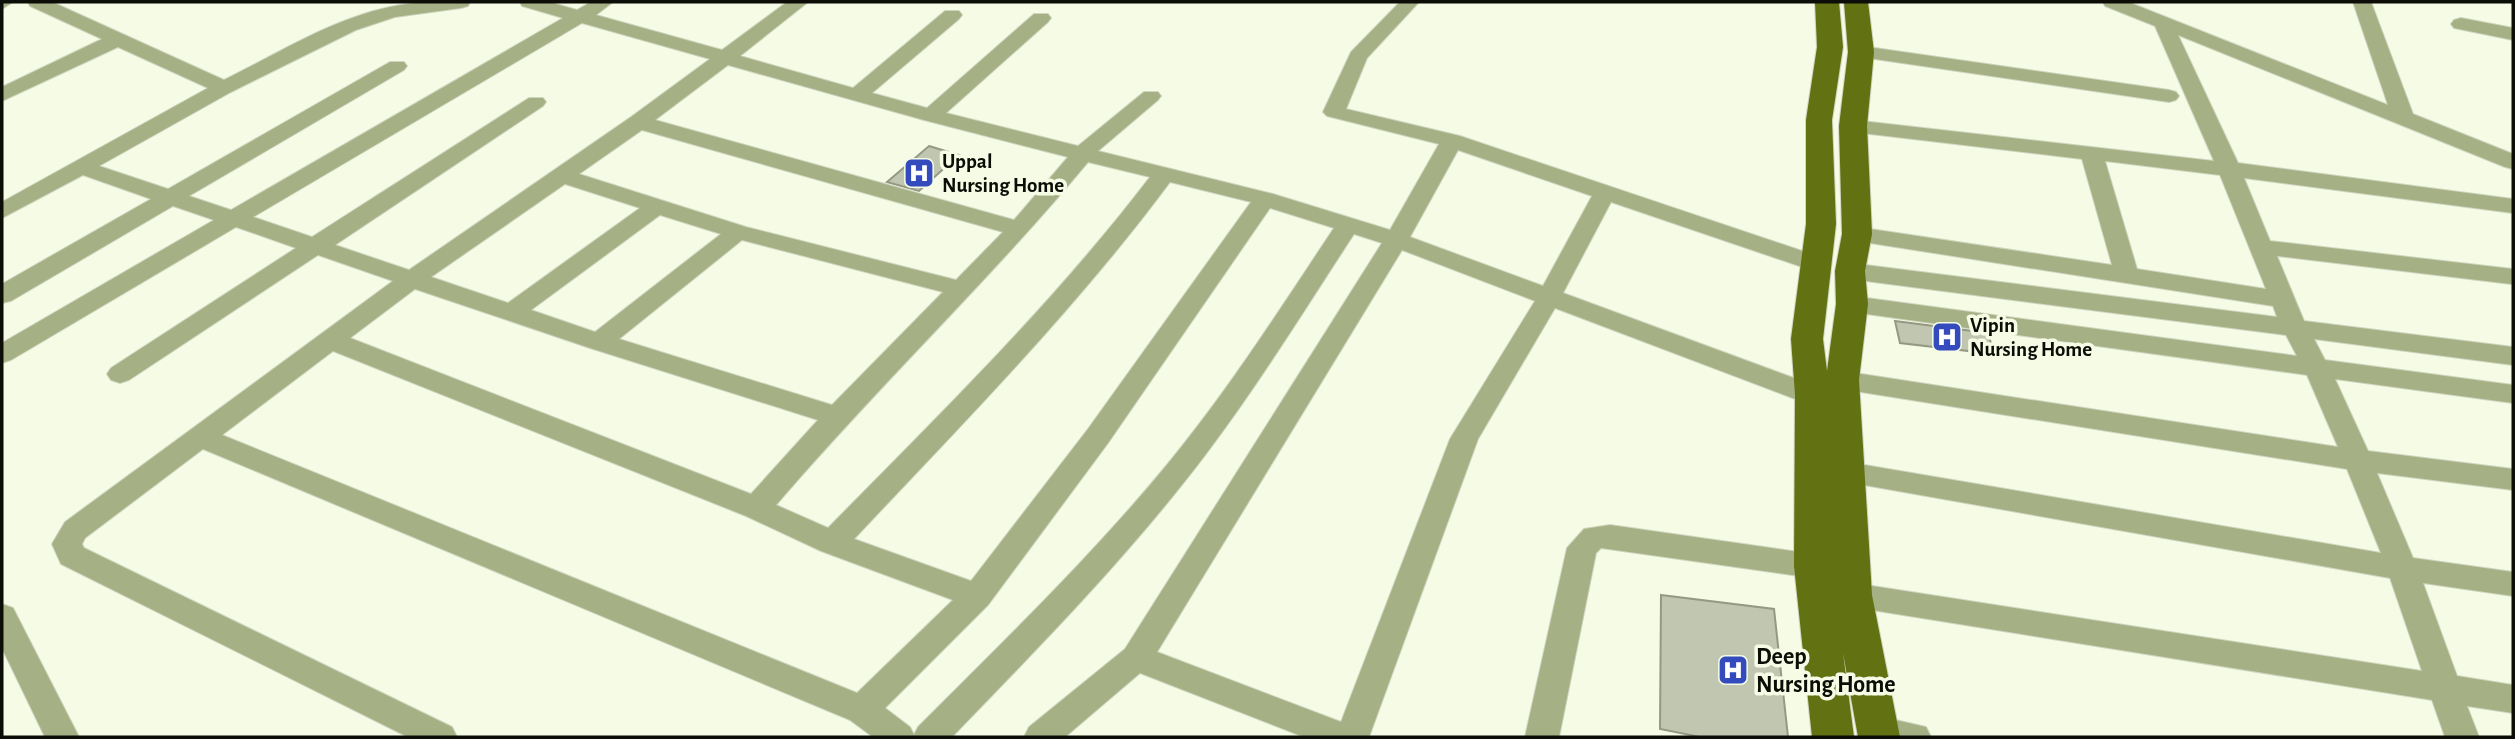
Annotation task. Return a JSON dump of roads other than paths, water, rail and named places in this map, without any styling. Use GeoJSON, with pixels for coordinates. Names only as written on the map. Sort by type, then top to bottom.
{"type":"FeatureCollection","features":[{"type":"Feature","properties":{"kind":"main road"},"geometry":{"type":"LineString","coordinates":[[1827,2],[1830,47],[1819,120],[1821,224],[1807,339],[1812,395],[1813,566],[1833,737]]}},
{"type":"Feature","properties":{"kind":"main road"},"geometry":{"type":"LineString","coordinates":[[1856,2],[1861,52],[1853,126],[1857,234],[1850,271],[1852,304],[1842,380],[1853,595],[1879,734]]}},
{"type":"Feature","properties":{"kind":"street"},"geometry":{"type":"LineString","coordinates":[[37,2],[224,88]]}},
{"type":"Feature","properties":{"kind":"street"},"geometry":{"type":"LineString","coordinates":[[2,211],[224,88],[349,26],[392,12],[461,2]]}},
{"type":"Feature","properties":{"kind":"street"},"geometry":{"type":"LineString","coordinates":[[529,2],[931,116],[1265,199],[1396,240],[1548,299],[1812,395]]}},
{"type":"Feature","properties":{"kind":"street"},"geometry":{"type":"LineString","coordinates":[[2,354],[604,2]]}},
{"type":"Feature","properties":{"kind":"street"},"geometry":{"type":"LineString","coordinates":[[440,737],[72,556],[67,544],[75,530],[199,436],[332,341],[412,279],[639,122],[799,2]]}},
{"type":"Feature","properties":{"kind":"street"},"geometry":{"type":"LineString","coordinates":[[1410,2],[1358,56],[1334,112],[1452,141],[1817,264]]}},
{"type":"Feature","properties":{"kind":"street"},"geometry":{"type":"LineString","coordinates":[[2112,2],[2513,162]]}},
{"type":"Feature","properties":{"kind":"street"},"geometry":{"type":"LineString","coordinates":[[2362,2],[2404,120]]}},
{"type":"Feature","properties":{"kind":"street"},"geometry":{"type":"LineString","coordinates":[[857,95],[952,15]]}},
{"type":"Feature","properties":{"kind":"street"},"geometry":{"type":"LineString","coordinates":[[931,116],[1041,18]]}},
{"type":"Feature","properties":{"kind":"street"},"geometry":{"type":"LineString","coordinates":[[2163,23],[2229,169],[2294,327],[2316,366],[2358,460],[2402,568],[2462,737]]}},
{"type":"Feature","properties":{"kind":"street"},"geometry":{"type":"LineString","coordinates":[[2461,24],[2513,34]]}},
{"type":"Feature","properties":{"kind":"street"},"geometry":{"type":"LineString","coordinates":[[2,95],[119,39]]}},
{"type":"Feature","properties":{"kind":"street"},"geometry":{"type":"LineString","coordinates":[[1861,52],[2169,96]]}},
{"type":"Feature","properties":{"kind":"street"},"geometry":{"type":"LineString","coordinates":[[2,295],[397,66]]}},
{"type":"Feature","properties":{"kind":"street"},"geometry":{"type":"LineString","coordinates":[[756,508],[837,416],[1019,229],[1084,152],[1151,96]]}},
{"type":"Feature","properties":{"kind":"street"},"geometry":{"type":"LineString","coordinates":[[120,374],[536,102]]}},
{"type":"Feature","properties":{"kind":"street"},"geometry":{"type":"LineString","coordinates":[[639,122],[1019,229]]}},
{"type":"Feature","properties":{"kind":"street"},"geometry":{"type":"LineString","coordinates":[[1853,126],[2229,169],[2513,206]]}},
{"type":"Feature","properties":{"kind":"street"},"geometry":{"type":"LineString","coordinates":[[1041,737],[1136,658],[1396,240],[1452,141]]}},
{"type":"Feature","properties":{"kind":"street"},"geometry":{"type":"LineString","coordinates":[[2092,155],[2127,277]]}},
{"type":"Feature","properties":{"kind":"street"},"geometry":{"type":"LineString","coordinates":[[80,167],[598,342],[837,416]]}},
{"type":"Feature","properties":{"kind":"street"},"geometry":{"type":"LineString","coordinates":[[832,543],[1080,281],[1124,230],[1165,173]]}},
{"type":"Feature","properties":{"kind":"street"},"geometry":{"type":"LineString","coordinates":[[561,175],[738,232],[962,289]]}},
{"type":"Feature","properties":{"kind":"street"},"geometry":{"type":"LineString","coordinates":[[1352,737],[1464,439],[1548,299],[1604,194]]}},
{"type":"Feature","properties":{"kind":"street"},"geometry":{"type":"LineString","coordinates":[[862,710],[977,596],[1098,436],[1265,199]]}},
{"type":"Feature","properties":{"kind":"street"},"geometry":{"type":"LineString","coordinates":[[512,312],[657,206]]}},
{"type":"Feature","properties":{"kind":"street"},"geometry":{"type":"LineString","coordinates":[[930,737],[1097,566],[1177,472],[1237,391],[1348,225]]}},
{"type":"Feature","properties":{"kind":"street"},"geometry":{"type":"LineString","coordinates":[[598,342],[738,232]]}},
{"type":"Feature","properties":{"kind":"street"},"geometry":{"type":"LineString","coordinates":[[1857,234],[2283,299]]}},
{"type":"Feature","properties":{"kind":"street"},"geometry":{"type":"LineString","coordinates":[[2261,247],[2511,276]]}},
{"type":"Feature","properties":{"kind":"street"},"geometry":{"type":"LineString","coordinates":[[1850,271],[2513,356]]}},
{"type":"Feature","properties":{"kind":"street"},"geometry":{"type":"LineString","coordinates":[[1852,304],[2513,394]]}},
{"type":"Feature","properties":{"kind":"street"},"geometry":{"type":"LineString","coordinates":[[332,341],[756,508],[832,543],[977,596]]}},
{"type":"Feature","properties":{"kind":"street"},"geometry":{"type":"LineString","coordinates":[[1842,380],[2358,460],[2513,479]]}},
{"type":"Feature","properties":{"kind":"street"},"geometry":{"type":"LineString","coordinates":[[199,436],[862,710],[898,737]]}},
{"type":"Feature","properties":{"kind":"street"},"geometry":{"type":"LineString","coordinates":[[1847,472],[2402,568],[2513,583]]}},
{"type":"Feature","properties":{"kind":"street"},"geometry":{"type":"LineString","coordinates":[[1542,737],[1582,548],[1594,537],[1610,536],[1813,566]]}},
{"type":"Feature","properties":{"kind":"street"},"geometry":{"type":"LineString","coordinates":[[1853,595],[2513,699]]}},
{"type":"Feature","properties":{"kind":"street"},"geometry":{"type":"LineString","coordinates":[[2,617],[11,658],[62,737]]}},
{"type":"Feature","properties":{"kind":"street"},"geometry":{"type":"LineString","coordinates":[[1136,658],[1342,737]]}},
{"type":"Feature","properties":{"kind":"street"},"geometry":{"type":"LineString","coordinates":[[1879,734],[1914,737]]}},
{"type":"Feature","properties":{"kind":"place","name":"Uppal Nursing Home"},"geometry":{"type":"Point","coordinates":[919,173]}},
{"type":"Feature","properties":{"kind":"place","name":"Vipin Nursing Home"},"geometry":{"type":"Point","coordinates":[1947,337]}},
{"type":"Feature","properties":{"kind":"place","name":"Deep Nursing Home"},"geometry":{"type":"Point","coordinates":[1733,670]}}]}
